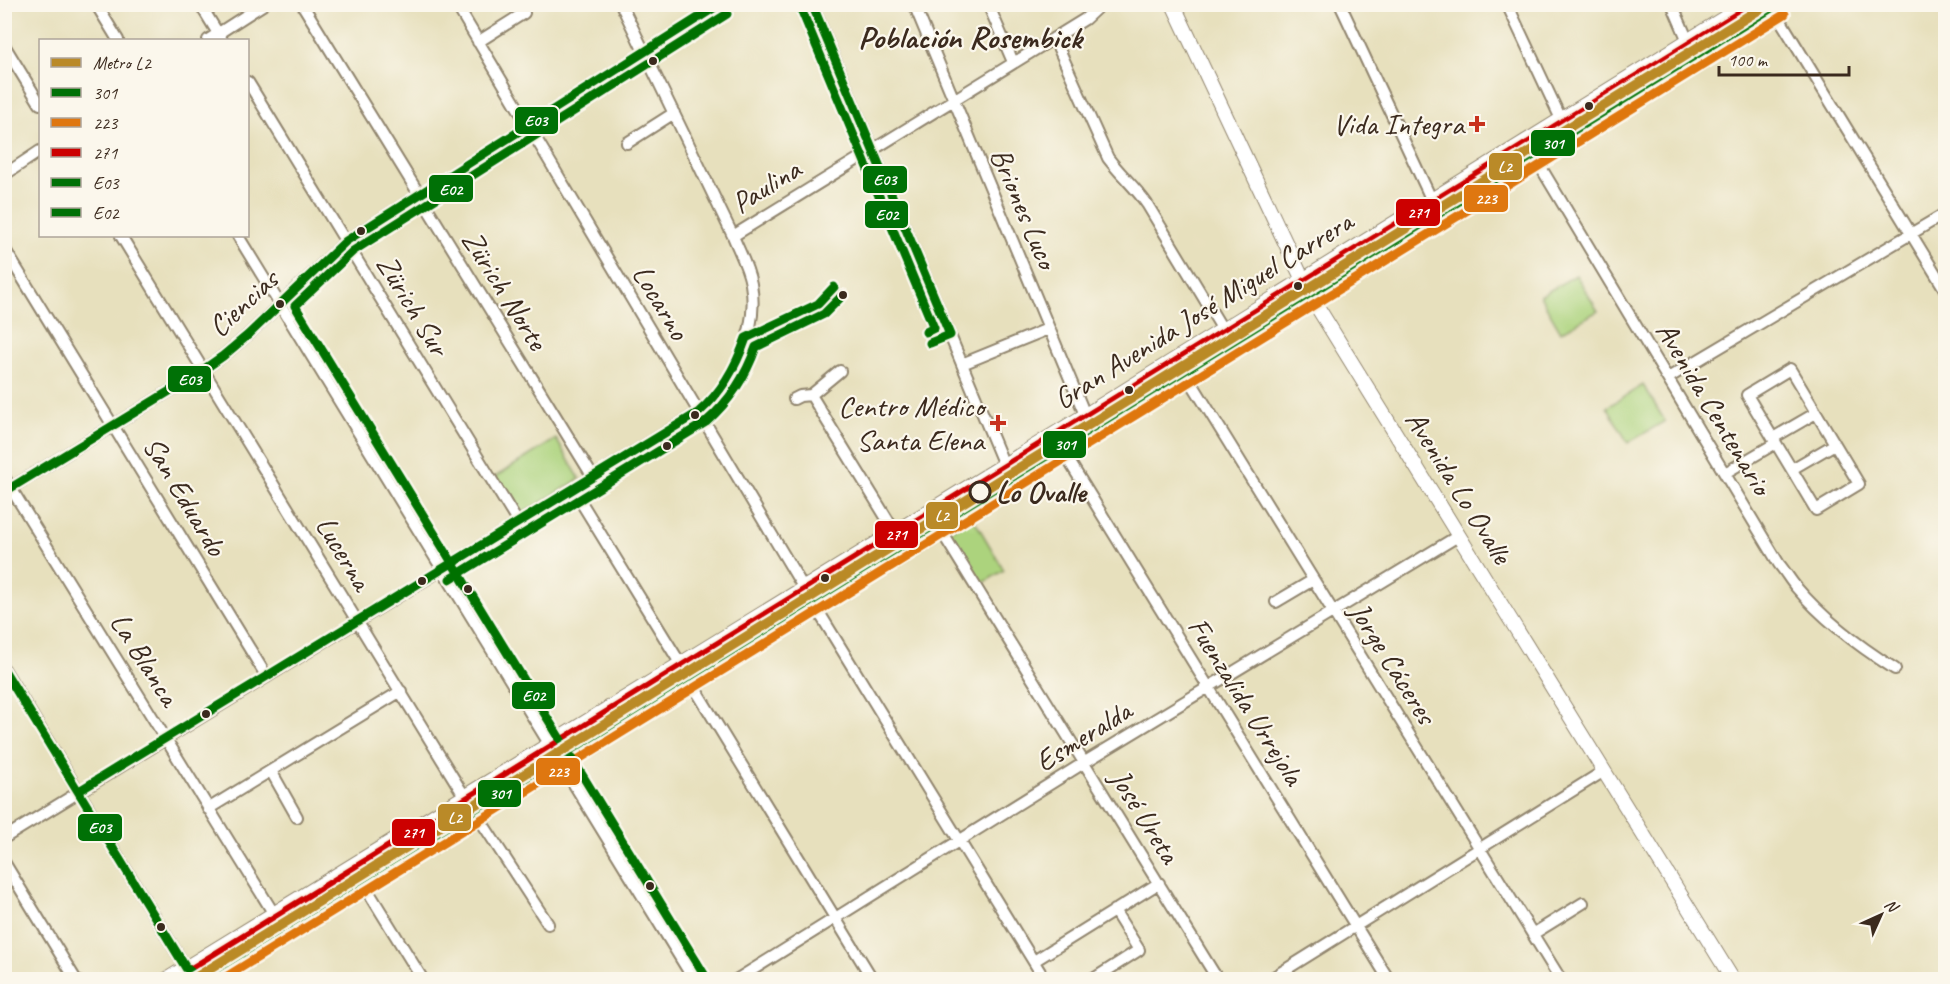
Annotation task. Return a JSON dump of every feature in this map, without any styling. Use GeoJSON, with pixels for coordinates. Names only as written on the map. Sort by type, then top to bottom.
{"type":"FeatureCollection","features":[{"type":"Feature","properties":{"kind":"main road","name":"Avenida Lo Ovalle"},"geometry":{"type":"LineString","coordinates":[[1173,4],[1310,295],[1733,980]]}},
{"type":"Feature","properties":{"kind":"main road","name":"Gran Avenida José Miguel Carrera"},"geometry":{"type":"LineString","coordinates":[[166,980],[185,974],[273,913],[1084,416],[1747,4]]}},
{"type":"Feature","properties":{"kind":"main road","name":"Gran Avenida José Miguel Carrera"},"geometry":{"type":"LineString","coordinates":[[200,979],[1776,6]]}},
{"type":"Feature","properties":{"kind":"main road"},"geometry":{"type":"LineString","coordinates":[[1185,372],[1185,359],[1190,350]]}},
{"type":"Feature","properties":{"kind":"main road"},"geometry":{"type":"LineString","coordinates":[[798,590],[812,601]]}},
{"type":"Feature","properties":{"kind":"main road"},"geometry":{"type":"LineString","coordinates":[[185,974],[200,979]]}},
{"type":"Feature","properties":{"kind":"street"},"geometry":{"type":"LineString","coordinates":[[96,4],[117,39]]}},
{"type":"Feature","properties":{"kind":"street"},"geometry":{"type":"LineString","coordinates":[[200,4],[220,37],[264,4]]}},
{"type":"Feature","properties":{"kind":"street","name":"Zürich Norte"},"geometry":{"type":"LineString","coordinates":[[302,4],[592,477]]}},
{"type":"Feature","properties":{"kind":"street","name":"Locarno"},"geometry":{"type":"LineString","coordinates":[[456,4],[699,412],[798,590]]}},
{"type":"Feature","properties":{"kind":"street"},"geometry":{"type":"LineString","coordinates":[[621,4],[733,236]]}},
{"type":"Feature","properties":{"kind":"street","name":"Ciencias"},"geometry":{"type":"LineString","coordinates":[[8,490],[204,370],[235,346],[346,241],[721,4]]}},
{"type":"Feature","properties":{"kind":"street"},"geometry":{"type":"LineString","coordinates":[[812,4],[1004,465]]}},
{"type":"Feature","properties":{"kind":"street","name":"Briones Luco"},"geometry":{"type":"LineString","coordinates":[[914,4],[1084,416],[1094,428]]}},
{"type":"Feature","properties":{"kind":"street"},"geometry":{"type":"LineString","coordinates":[[988,4],[1013,62]]}},
{"type":"Feature","properties":{"kind":"street","name":"Paulina"},"geometry":{"type":"LineString","coordinates":[[4,838],[699,412],[716,396],[731,375],[742,351],[749,327],[752,305],[751,283],[733,236],[1085,19],[1101,4]]}},
{"type":"Feature","properties":{"kind":"street"},"geometry":{"type":"LineString","coordinates":[[1340,4],[1439,214]]}},
{"type":"Feature","properties":{"kind":"street"},"geometry":{"type":"LineString","coordinates":[[1507,4],[1561,119]]}},
{"type":"Feature","properties":{"kind":"street"},"geometry":{"type":"LineString","coordinates":[[1672,4],[1688,41]]}},
{"type":"Feature","properties":{"kind":"street"},"geometry":{"type":"LineString","coordinates":[[1776,6],[1946,291]]}},
{"type":"Feature","properties":{"kind":"street"},"geometry":{"type":"LineString","coordinates":[[478,42],[524,13]]}},
{"type":"Feature","properties":{"kind":"street"},"geometry":{"type":"LineString","coordinates":[[1054,38],[1108,158],[1147,204],[1222,330]]}},
{"type":"Feature","properties":{"kind":"street"},"geometry":{"type":"LineString","coordinates":[[4,45],[39,102]]}},
{"type":"Feature","properties":{"kind":"street","name":"Zürich Sur"},"geometry":{"type":"LineString","coordinates":[[249,84],[518,523]]}},
{"type":"Feature","properties":{"kind":"street"},"geometry":{"type":"LineString","coordinates":[[627,142],[674,113]]}},
{"type":"Feature","properties":{"kind":"street","name":"Avenida Centenario"},"geometry":{"type":"LineString","coordinates":[[1525,141],[1779,564],[1795,586],[1852,639],[1895,669]]}},
{"type":"Feature","properties":{"kind":"street"},"geometry":{"type":"LineString","coordinates":[[4,175],[39,152]]}},
{"type":"Feature","properties":{"kind":"street"},"geometry":{"type":"LineString","coordinates":[[1668,378],[1946,213]]}},
{"type":"Feature","properties":{"kind":"street","name":"Lucerna"},"geometry":{"type":"LineString","coordinates":[[122,237],[465,796],[548,924]]}},
{"type":"Feature","properties":{"kind":"street"},"geometry":{"type":"LineString","coordinates":[[239,237],[694,980]]}},
{"type":"Feature","properties":{"kind":"street","name":"San Eduardo"},"geometry":{"type":"LineString","coordinates":[[4,248],[267,677]]}},
{"type":"Feature","properties":{"kind":"street"},"geometry":{"type":"LineString","coordinates":[[962,364],[1048,329]]}},
{"type":"Feature","properties":{"kind":"street"},"geometry":{"type":"LineString","coordinates":[[1790,369],[1816,412],[1859,484],[1816,510],[1747,395],[1790,369]]}},
{"type":"Feature","properties":{"kind":"street"},"geometry":{"type":"LineString","coordinates":[[794,399],[811,395],[840,370]]}},
{"type":"Feature","properties":{"kind":"street","name":"Jorge Cáceres"},"geometry":{"type":"LineString","coordinates":[[1185,372],[1561,980]]}},
{"type":"Feature","properties":{"kind":"street"},"geometry":{"type":"LineString","coordinates":[[811,395],[903,545]]}},
{"type":"Feature","properties":{"kind":"street"},"geometry":{"type":"LineString","coordinates":[[1725,473],[1816,412]]}},
{"type":"Feature","properties":{"kind":"street"},"geometry":{"type":"LineString","coordinates":[[1792,469],[1835,444]]}},
{"type":"Feature","properties":{"kind":"street","name":"Fuenzalida Urrejola"},"geometry":{"type":"LineString","coordinates":[[1061,448],[1389,980]]}},
{"type":"Feature","properties":{"kind":"street","name":"La Blanca"},"geometry":{"type":"LineString","coordinates":[[4,477],[8,490],[282,927]]}},
{"type":"Feature","properties":{"kind":"street"},"geometry":{"type":"LineString","coordinates":[[573,489],[680,663]]}},
{"type":"Feature","properties":{"kind":"street","name":"José Ureta"},"geometry":{"type":"LineString","coordinates":[[937,524],[1218,980]]}},
{"type":"Feature","properties":{"kind":"street","name":"Esmeralda"},"geometry":{"type":"LineString","coordinates":[[736,980],[1084,763],[1458,536]]}},
{"type":"Feature","properties":{"kind":"street"},"geometry":{"type":"LineString","coordinates":[[1276,602],[1313,580]]}},
{"type":"Feature","properties":{"kind":"street"},"geometry":{"type":"LineString","coordinates":[[812,601],[1045,980]]}},
{"type":"Feature","properties":{"kind":"street"},"geometry":{"type":"LineString","coordinates":[[4,669],[79,791],[185,974]]}},
{"type":"Feature","properties":{"kind":"street"},"geometry":{"type":"LineString","coordinates":[[688,677],[873,980]]}},
{"type":"Feature","properties":{"kind":"street"},"geometry":{"type":"LineString","coordinates":[[208,809],[401,691]]}},
{"type":"Feature","properties":{"kind":"street"},"geometry":{"type":"LineString","coordinates":[[271,771],[297,817]]}},
{"type":"Feature","properties":{"kind":"street"},"geometry":{"type":"LineString","coordinates":[[1269,980],[1604,771]]}},
{"type":"Feature","properties":{"kind":"street"},"geometry":{"type":"LineString","coordinates":[[4,862],[76,980]]}},
{"type":"Feature","properties":{"kind":"street"},"geometry":{"type":"LineString","coordinates":[[352,865],[423,980]]}},
{"type":"Feature","properties":{"kind":"street"},"geometry":{"type":"LineString","coordinates":[[1034,961],[1159,883]]}},
{"type":"Feature","properties":{"kind":"street"},"geometry":{"type":"LineString","coordinates":[[1533,934],[1583,903]]}},
{"type":"Feature","properties":{"kind":"street"},"geometry":{"type":"LineString","coordinates":[[1092,980],[1139,950],[1114,910]]}},
{"type":"Feature","properties":{"kind":"green space"},"geometry":{"type":"Polygon","coordinates":[[[1576,275],[1598,311],[1561,332],[1540,296],[1576,275]]]}},
{"type":"Feature","properties":{"kind":"green space"},"geometry":{"type":"Polygon","coordinates":[[[1643,385],[1665,421],[1628,443],[1607,407],[1643,385]]]}},
{"type":"Feature","properties":{"kind":"green space"},"geometry":{"type":"Polygon","coordinates":[[[556,439],[580,479],[519,516],[495,477],[556,439]]]}},
{"type":"Feature","properties":{"kind":"green space"},"geometry":{"type":"Polygon","coordinates":[[[972,516],[1004,570],[982,584],[949,531],[972,516]]]}},
{"type":"Feature","properties":{"kind":"metro line","name":"L2"},"geometry":{"type":"LineString","coordinates":[[192,980],[1768,4]]}},
{"type":"Feature","properties":{"kind":"transit line","name":"E03"},"geometry":{"type":"LineString","coordinates":[[4,492],[196,375],[223,356],[346,241],[720,4]]}},
{"type":"Feature","properties":{"kind":"transit line","name":"E03"},"geometry":{"type":"LineString","coordinates":[[812,4],[950,335],[930,343]]}},
{"type":"Feature","properties":{"kind":"transit line","name":"271"},"geometry":{"type":"LineString","coordinates":[[191,970],[1755,4]]}},
{"type":"Feature","properties":{"kind":"transit line","name":"301"},"geometry":{"type":"LineString","coordinates":[[198,980],[1778,4]]}},
{"type":"Feature","properties":{"kind":"transit line","name":"E02"},"geometry":{"type":"LineString","coordinates":[[801,9],[934,328],[926,332]]}},
{"type":"Feature","properties":{"kind":"transit line","name":"E02"},"geometry":{"type":"LineString","coordinates":[[704,974],[295,306],[353,251],[727,14]]}},
{"type":"Feature","properties":{"kind":"transit line","name":"223"},"geometry":{"type":"LineString","coordinates":[[221,980],[1785,14]]}},
{"type":"Feature","properties":{"kind":"transit line","name":"E03"},"geometry":{"type":"LineString","coordinates":[[79,791],[699,412],[715,396],[727,378],[746,338],[818,304],[834,287]]}},
{"type":"Feature","properties":{"kind":"transit line","name":"E02"},"geometry":{"type":"LineString","coordinates":[[450,579],[706,422],[723,406],[736,388],[756,347],[824,314],[843,295]]}},
{"type":"Feature","properties":{"kind":"transit line","name":"E03"},"geometry":{"type":"LineString","coordinates":[[4,670],[186,968],[201,980]]}},
{"type":"Feature","properties":{"kind":"place","name":"Vida Integra"},"geometry":{"type":"Point","coordinates":[1477,124]}},
{"type":"Feature","properties":{"kind":"place","name":"Centro Médico Santa Elena"},"geometry":{"type":"Point","coordinates":[998,423]}},
{"type":"Feature","properties":{"kind":"place","name":"Lo Ovalle"},"geometry":{"type":"Point","coordinates":[980,492]}},
{"type":"Feature","properties":{"kind":"district","name":"Población Rosembick"},"geometry":{"type":"Point","coordinates":[970,37]}}]}
